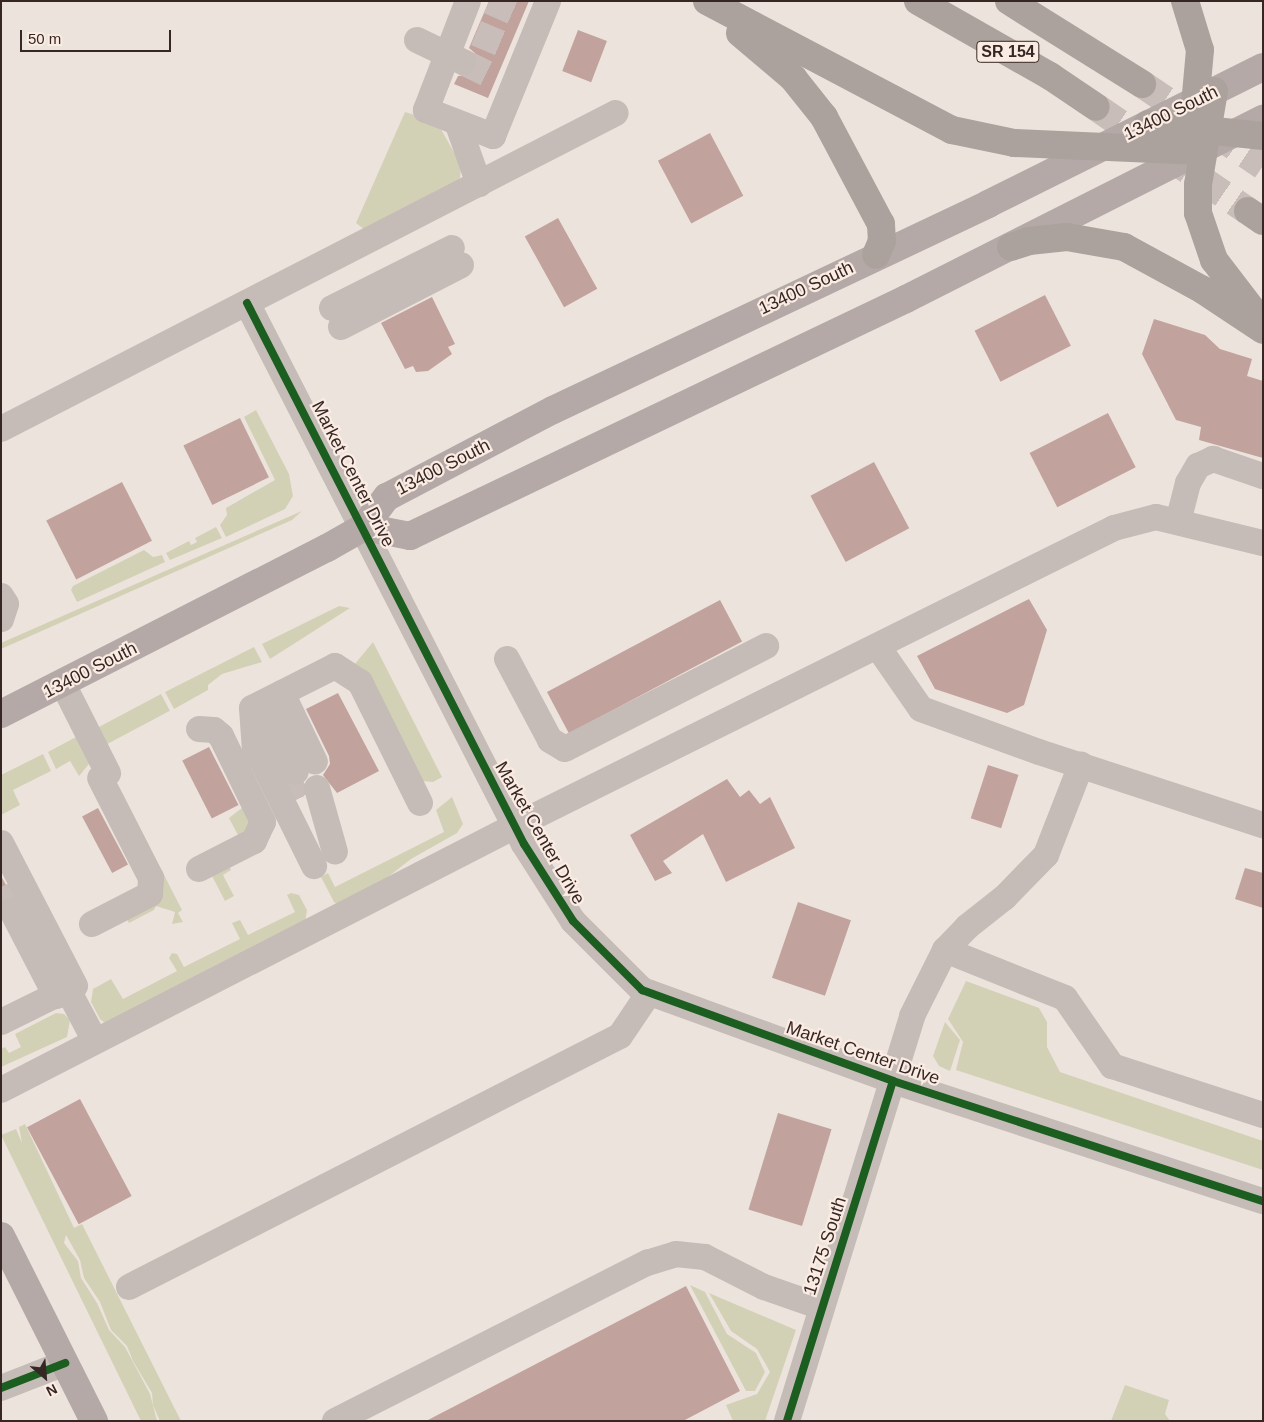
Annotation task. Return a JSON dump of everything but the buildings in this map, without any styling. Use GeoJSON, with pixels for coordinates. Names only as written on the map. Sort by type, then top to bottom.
{"type":"FeatureCollection","features":[{"type":"Feature","properties":{"kind":"highway"},"geometry":{"type":"LineString","coordinates":[[700,1],[782,67],[824,117],[881,224],[882,241],[876,256]]}},
{"type":"Feature","properties":{"kind":"highway"},"geometry":{"type":"LineString","coordinates":[[707,1],[952,130],[1014,143],[1103,147],[1197,144],[1236,133],[1263,136]]}},
{"type":"Feature","properties":{"kind":"highway","name":"SR 154"},"geometry":{"type":"LineString","coordinates":[[918,1],[1050,76],[1096,107]]}},
{"type":"Feature","properties":{"kind":"highway","name":"SR 154"},"geometry":{"type":"LineString","coordinates":[[1009,1],[1142,84]]}},
{"type":"Feature","properties":{"kind":"highway"},"geometry":{"type":"LineString","coordinates":[[1185,1],[1200,50],[1205,96],[1197,144],[1197,199],[1207,245],[1236,290],[1263,321]]}},
{"type":"Feature","properties":{"kind":"highway"},"geometry":{"type":"LineString","coordinates":[[1148,124],[1197,144]]}},
{"type":"Feature","properties":{"kind":"highway"},"geometry":{"type":"LineString","coordinates":[[1011,247],[1029,241],[1067,237],[1124,247],[1189,282],[1263,330]]}},
{"type":"Feature","properties":{"kind":"main road","name":"13400 South"},"geometry":{"type":"LineString","coordinates":[[1,714],[63,684],[364,527],[387,496],[670,352],[1103,147],[1263,67]]}},
{"type":"Feature","properties":{"kind":"main road"},"geometry":{"type":"LineString","coordinates":[[1236,133],[1263,119]]}},
{"type":"Feature","properties":{"kind":"main road"},"geometry":{"type":"LineString","coordinates":[[364,527],[410,536],[1011,247],[1197,144]]}},
{"type":"Feature","properties":{"kind":"main road"},"geometry":{"type":"LineString","coordinates":[[1,1236],[94,1421]]}},
{"type":"Feature","properties":{"kind":"street"},"geometry":{"type":"LineString","coordinates":[[468,1],[467,30],[455,59],[426,110],[458,125],[494,136],[505,82],[536,13]]}},
{"type":"Feature","properties":{"kind":"street"},"geometry":{"type":"LineString","coordinates":[[417,40],[455,59]]}},
{"type":"Feature","properties":{"kind":"street"},"geometry":{"type":"LineString","coordinates":[[1,429],[616,113]]}},
{"type":"Feature","properties":{"kind":"street"},"geometry":{"type":"LineString","coordinates":[[458,125],[479,184]]}},
{"type":"Feature","properties":{"kind":"street"},"geometry":{"type":"LineString","coordinates":[[335,313],[454,252]]}},
{"type":"Feature","properties":{"kind":"street","name":"Market Center Drive"},"geometry":{"type":"LineString","coordinates":[[247,303],[364,527],[515,826],[573,921],[642,990],[893,1080],[1263,1200]]}},
{"type":"Feature","properties":{"kind":"street"},"geometry":{"type":"LineString","coordinates":[[1178,522],[1188,484],[1198,466],[1213,459],[1263,476]]}},
{"type":"Feature","properties":{"kind":"street"},"geometry":{"type":"LineString","coordinates":[[1,1090],[515,826],[1114,528],[1156,517],[1263,543]]}},
{"type":"Feature","properties":{"kind":"street"},"geometry":{"type":"LineString","coordinates":[[1,596],[6,604],[1,619]]}},
{"type":"Feature","properties":{"kind":"street"},"geometry":{"type":"LineString","coordinates":[[507,659],[550,740],[565,749],[766,646]]}},
{"type":"Feature","properties":{"kind":"street"},"geometry":{"type":"LineString","coordinates":[[878,647],[920,709],[1081,766],[1263,825]]}},
{"type":"Feature","properties":{"kind":"street"},"geometry":{"type":"LineString","coordinates":[[325,858],[254,747],[267,701],[334,666],[360,682],[420,804]]}},
{"type":"Feature","properties":{"kind":"street"},"geometry":{"type":"LineString","coordinates":[[63,684],[150,878],[150,894],[92,924]]}},
{"type":"Feature","properties":{"kind":"street"},"geometry":{"type":"LineString","coordinates":[[267,701],[326,817],[325,858]]}},
{"type":"Feature","properties":{"kind":"street"},"geometry":{"type":"LineString","coordinates":[[199,729],[214,730],[222,736],[263,822],[254,841],[199,869]]}},
{"type":"Feature","properties":{"kind":"street","name":"13175 South"},"geometry":{"type":"LineString","coordinates":[[787,1421],[912,1016],[945,950],[967,927],[1005,897],[1046,855],[1081,766]]}},
{"type":"Feature","properties":{"kind":"street"},"geometry":{"type":"LineString","coordinates":[[307,780],[325,858]]}},
{"type":"Feature","properties":{"kind":"street"},"geometry":{"type":"LineString","coordinates":[[1,843],[62,993]]}},
{"type":"Feature","properties":{"kind":"street"},"geometry":{"type":"LineString","coordinates":[[13,910],[62,993],[95,1041]]}},
{"type":"Feature","properties":{"kind":"street"},"geometry":{"type":"LineString","coordinates":[[945,950],[1065,998],[1112,1066],[1263,1115]]}},
{"type":"Feature","properties":{"kind":"street"},"geometry":{"type":"LineString","coordinates":[[1,1022],[62,993]]}},
{"type":"Feature","properties":{"kind":"street"},"geometry":{"type":"LineString","coordinates":[[129,1287],[620,1036],[649,993]]}},
{"type":"Feature","properties":{"kind":"street"},"geometry":{"type":"LineString","coordinates":[[335,1421],[647,1262],[676,1254],[705,1257],[764,1286],[821,1307]]}},
{"type":"Feature","properties":{"kind":"street"},"geometry":{"type":"LineString","coordinates":[[1,1388],[65,1363]]}},
{"type":"Feature","properties":{"kind":"green space"},"geometry":{"type":"Polygon","coordinates":[[[405,112],[437,122],[461,165],[460,180],[365,230],[356,223],[405,112]]]}},
{"type":"Feature","properties":{"kind":"green space"},"geometry":{"type":"Polygon","coordinates":[[[256,410],[289,474],[293,496],[285,509],[226,537],[220,525],[227,515],[226,508],[275,480],[244,417],[256,410]]]}},
{"type":"Feature","properties":{"kind":"green space"},"geometry":{"type":"Polygon","coordinates":[[[302,511],[292,520],[1,649],[1,643],[302,511]]]}},
{"type":"Feature","properties":{"kind":"green space"},"geometry":{"type":"Polygon","coordinates":[[[216,527],[222,538],[170,560],[166,553],[189,541],[191,545],[197,542],[195,538],[216,527]]]}},
{"type":"Feature","properties":{"kind":"green space"},"geometry":{"type":"Polygon","coordinates":[[[144,550],[153,557],[162,555],[165,562],[77,602],[71,590],[73,586],[144,550]]]}},
{"type":"Feature","properties":{"kind":"green space"},"geometry":{"type":"Polygon","coordinates":[[[339,606],[350,608],[270,659],[262,644],[339,606]]]}},
{"type":"Feature","properties":{"kind":"green space"},"geometry":{"type":"Polygon","coordinates":[[[373,642],[442,777],[433,782],[422,781],[354,665],[373,642]]]}},
{"type":"Feature","properties":{"kind":"green space"},"geometry":{"type":"Polygon","coordinates":[[[254,647],[262,662],[222,674],[208,685],[208,690],[174,709],[165,692],[254,647]]]}},
{"type":"Feature","properties":{"kind":"green space"},"geometry":{"type":"Polygon","coordinates":[[[161,694],[170,711],[106,745],[97,728],[161,694]]]}},
{"type":"Feature","properties":{"kind":"green space"},"geometry":{"type":"Polygon","coordinates":[[[76,737],[89,764],[79,776],[70,761],[56,769],[48,752],[76,737]]]}},
{"type":"Feature","properties":{"kind":"green space"},"geometry":{"type":"Polygon","coordinates":[[[43,754],[51,771],[13,790],[20,805],[1,815],[1,775],[43,754]]]}},
{"type":"Feature","properties":{"kind":"green space"},"geometry":{"type":"Polygon","coordinates":[[[122,793],[182,910],[178,913],[183,922],[172,924],[175,912],[156,906],[154,910],[129,923],[124,914],[151,900],[117,795],[122,793]]]}},
{"type":"Feature","properties":{"kind":"green space"},"geometry":{"type":"Polygon","coordinates":[[[452,797],[463,824],[457,833],[411,859],[375,887],[337,904],[334,902],[321,877],[328,873],[335,887],[444,832],[436,810],[452,797]]]}},
{"type":"Feature","properties":{"kind":"green space"},"geometry":{"type":"Polygon","coordinates":[[[247,804],[256,822],[241,841],[229,818],[247,804]]]}},
{"type":"Feature","properties":{"kind":"green space"},"geometry":{"type":"Polygon","coordinates":[[[229,866],[231,870],[223,875],[234,896],[225,901],[212,876],[229,866]]]}},
{"type":"Feature","properties":{"kind":"green space"},"geometry":{"type":"Polygon","coordinates":[[[291,893],[299,895],[307,910],[305,923],[105,1023],[100,1019],[91,1002],[93,989],[111,979],[123,999],[177,971],[169,958],[172,953],[177,954],[184,967],[240,939],[232,923],[240,920],[248,935],[295,912],[287,895],[291,893]]]}},
{"type":"Feature","properties":{"kind":"green space"},"geometry":{"type":"Polygon","coordinates":[[[966,981],[1039,1008],[1047,1022],[1047,1047],[1060,1072],[1263,1141],[1263,1170],[956,1070],[963,1042],[948,1019],[966,981]]]}},
{"type":"Feature","properties":{"kind":"green space"},"geometry":{"type":"Polygon","coordinates":[[[56,1013],[64,1014],[70,1020],[67,1037],[1,1067],[1,1049],[5,1047],[9,1053],[21,1047],[15,1034],[56,1013]]]}},
{"type":"Feature","properties":{"kind":"green space"},"geometry":{"type":"Polygon","coordinates":[[[945,1022],[960,1040],[950,1071],[939,1066],[933,1056],[945,1022]]]}},
{"type":"Feature","properties":{"kind":"green space"},"geometry":{"type":"Polygon","coordinates":[[[25,1124],[74,1228],[82,1224],[181,1421],[160,1421],[153,1405],[152,1393],[133,1361],[127,1346],[111,1330],[100,1302],[84,1278],[80,1260],[66,1235],[64,1243],[78,1261],[81,1278],[97,1303],[109,1330],[125,1347],[150,1394],[157,1421],[141,1421],[1,1135],[16,1129],[22,1143],[19,1127],[25,1124]]]}},
{"type":"Feature","properties":{"kind":"green space"},"geometry":{"type":"Polygon","coordinates":[[[690,1285],[705,1292],[727,1334],[756,1353],[765,1372],[755,1391],[746,1391],[690,1285]]]}},
{"type":"Feature","properties":{"kind":"green space"},"geometry":{"type":"Polygon","coordinates":[[[709,1293],[796,1330],[765,1421],[733,1421],[726,1405],[757,1394],[770,1372],[757,1349],[731,1331],[709,1293]]]}},
{"type":"Feature","properties":{"kind":"green space"},"geometry":{"type":"Polygon","coordinates":[[[1125,1385],[1169,1400],[1165,1414],[1170,1421],[1111,1421],[1125,1385]]]}},
{"type":"Feature","properties":{"kind":"tunnel"},"geometry":{"type":"LineString","coordinates":[[489,1],[523,16]]}},
{"type":"Feature","properties":{"kind":"tunnel"},"geometry":{"type":"LineString","coordinates":[[476,33],[509,47]]}},
{"type":"Feature","properties":{"kind":"tunnel"},"geometry":{"type":"LineString","coordinates":[[463,62],[496,78]]}},
{"type":"Feature","properties":{"kind":"tunnel"},"geometry":{"type":"LineString","coordinates":[[1142,84],[1263,166]]}},
{"type":"Feature","properties":{"kind":"tunnel"},"geometry":{"type":"LineString","coordinates":[[1096,107],[1248,211]]}},
{"type":"Feature","properties":{"kind":"tunnel"},"geometry":{"type":"LineString","coordinates":[[286,777],[298,799]]}},
{"type":"Feature","properties":{"kind":"tunnel"},"geometry":{"type":"LineString","coordinates":[[1,887],[12,911]]}},
{"type":"Feature","properties":{"kind":"cycle path"},"geometry":{"type":"LineString","coordinates":[[247,303],[524,844],[573,921],[642,990],[893,1081],[1263,1201]]}},
{"type":"Feature","properties":{"kind":"cycle path"},"geometry":{"type":"LineString","coordinates":[[787,1421],[893,1081]]}},
{"type":"Feature","properties":{"kind":"cycle path"},"geometry":{"type":"LineString","coordinates":[[1,1388],[65,1363]]}}]}
